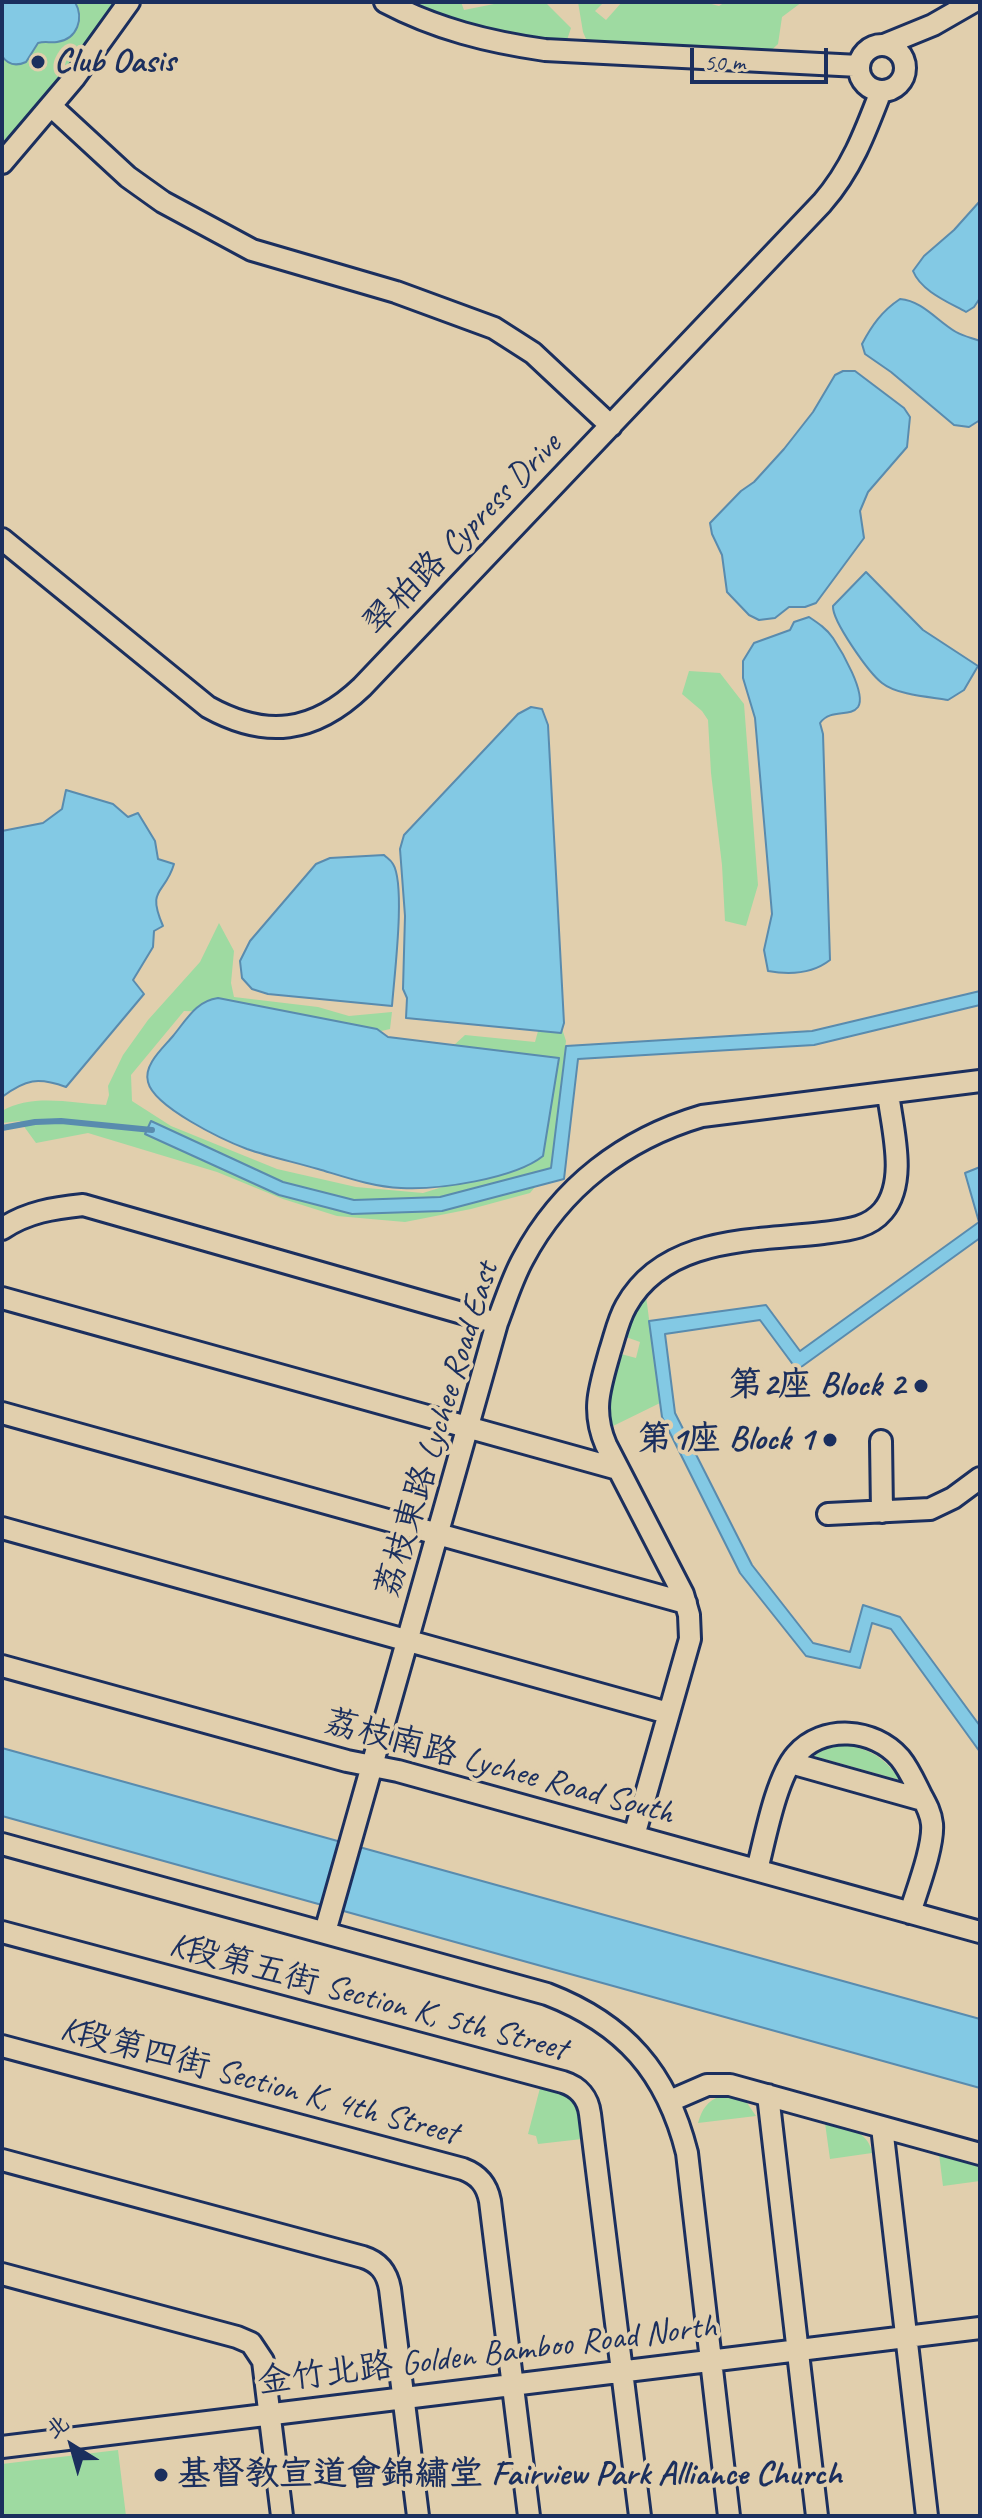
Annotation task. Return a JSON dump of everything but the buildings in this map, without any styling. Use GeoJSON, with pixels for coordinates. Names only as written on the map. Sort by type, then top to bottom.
{"type":"FeatureCollection","features":[{"type":"Feature","properties":{"kind":"street"},"geometry":{"type":"LineString","coordinates":[[2,163],[98,47],[129,2]]}},
{"type":"Feature","properties":{"kind":"street"},"geometry":{"type":"LineString","coordinates":[[385,2],[458,33],[531,48],[859,66]]}},
{"type":"Feature","properties":{"kind":"street"},"geometry":{"type":"LineString","coordinates":[[884,45],[899,52],[906,67],[901,82],[888,91],[867,86],[862,80],[859,66],[868,50],[933,25],[973,2]]}},
{"type":"Feature","properties":{"kind":"street"},"geometry":{"type":"LineString","coordinates":[[904,59],[933,25]]}},
{"type":"Feature","properties":{"kind":"street","name":"翠柏路 Cypress Drive"},"geometry":{"type":"LineString","coordinates":[[2,539],[208,707],[230,719],[253,726],[277,728],[301,725],[334,710],[362,687],[834,190],[854,160],[881,91]]}},
{"type":"Feature","properties":{"kind":"street"},"geometry":{"type":"LineString","coordinates":[[51,106],[128,177],[163,202],[252,250],[396,292],[494,328],[533,353],[611,426]]}},
{"type":"Feature","properties":{"kind":"street","name":"荔枝東路 Lychee Road East"},"geometry":{"type":"LineString","coordinates":[[325,1932],[497,1323],[521,1262],[549,1217],[586,1178],[629,1146],[677,1123],[702,1116],[980,1081]]}},
{"type":"Feature","properties":{"kind":"street"},"geometry":{"type":"LineString","coordinates":[[634,1836],[690,1639],[686,1603],[601,1434],[597,1397],[619,1322],[637,1289],[665,1264],[699,1249],[857,1228],[881,1214],[895,1190],[898,1176],[888,1093]]}},
{"type":"Feature","properties":{"kind":"street"},"geometry":{"type":"LineString","coordinates":[[2,1229],[18,1218],[55,1208],[83,1205],[497,1323]]}},
{"type":"Feature","properties":{"kind":"street"},"geometry":{"type":"LineString","coordinates":[[2,1298],[618,1469]]}},
{"type":"Feature","properties":{"kind":"street"},"geometry":{"type":"LineString","coordinates":[[2,1413],[686,1603]]}},
{"type":"Feature","properties":{"kind":"street"},"geometry":{"type":"LineString","coordinates":[[881,1441],[882,1512]]}},
{"type":"Feature","properties":{"kind":"street"},"geometry":{"type":"LineString","coordinates":[[828,1514],[930,1509],[953,1498],[980,1478]]}},
{"type":"Feature","properties":{"kind":"street"},"geometry":{"type":"LineString","coordinates":[[2,1528],[668,1713]]}},
{"type":"Feature","properties":{"kind":"street","name":"荔枝南路 Lychee Road South"},"geometry":{"type":"LineString","coordinates":[[2,1666],[347,1761],[398,1771],[980,1932]]}},
{"type":"Feature","properties":{"kind":"street"},"geometry":{"type":"LineString","coordinates":[[757,1870],[784,1774],[797,1754],[812,1741],[831,1734],[851,1733],[869,1737],[886,1745],[899,1757],[931,1815],[932,1836],[910,1913]]}},
{"type":"Feature","properties":{"kind":"street"},"geometry":{"type":"LineString","coordinates":[[791,1763],[923,1800]]}},
{"type":"Feature","properties":{"kind":"street"},"geometry":{"type":"LineString","coordinates":[[2,1844],[547,1994],[597,2017],[639,2054],[670,2101],[687,2153],[729,2516]]}},
{"type":"Feature","properties":{"kind":"street","name":"K段第五街 Section K, 5th Street"},"geometry":{"type":"LineString","coordinates":[[2,1932],[563,2082],[582,2093],[589,2107],[640,2516]]}},
{"type":"Feature","properties":{"kind":"street","name":"K段第四街 Section K, 4th Street"},"geometry":{"type":"LineString","coordinates":[[2,2046],[463,2169],[476,2176],[486,2187],[490,2201],[529,2516]]}},
{"type":"Feature","properties":{"kind":"street"},"geometry":{"type":"LineString","coordinates":[[670,2101],[696,2088],[718,2084],[980,2154]]}},
{"type":"Feature","properties":{"kind":"street"},"geometry":{"type":"LineString","coordinates":[[768,2095],[817,2516]]}},
{"type":"Feature","properties":{"kind":"street"},"geometry":{"type":"LineString","coordinates":[[882,2127],[927,2516]]}},
{"type":"Feature","properties":{"kind":"street"},"geometry":{"type":"LineString","coordinates":[[2,2160],[376,2263],[389,2281],[418,2516]]}},
{"type":"Feature","properties":{"kind":"street"},"geometry":{"type":"LineString","coordinates":[[2,2274],[244,2339],[256,2348],[263,2361],[282,2516]]}},
{"type":"Feature","properties":{"kind":"street","name":"金竹北路 Golden Bamboo Road North"},"geometry":{"type":"LineString","coordinates":[[2,2447],[980,2328]]}},
{"type":"Feature","properties":{"kind":"green space","name":"Club Oasis"},"geometry":{"type":"Polygon","coordinates":[[[2,2],[120,2],[2,147],[2,2]]]}},
{"type":"Feature","properties":{"kind":"green space"},"geometry":{"type":"Polygon","coordinates":[[[399,2],[461,2],[464,10],[504,2],[545,2],[571,28],[567,40],[479,31],[399,2]]]}},
{"type":"Feature","properties":{"kind":"green space"},"geometry":{"type":"Polygon","coordinates":[[[578,2],[604,2],[595,11],[606,20],[622,2],[704,2],[719,6],[725,2],[802,2],[782,17],[778,44],[759,62],[593,55],[583,32],[578,2]]]}},
{"type":"Feature","properties":{"kind":"green space"},"geometry":{"type":"Polygon","coordinates":[[[689,671],[720,673],[744,704],[758,885],[746,926],[725,921],[708,720],[682,694],[689,671]]]}},
{"type":"Feature","properties":{"kind":"green space"},"geometry":{"type":"Polygon","coordinates":[[[219,923],[234,951],[231,983],[234,997],[318,1007],[349,1016],[392,1012],[390,1029],[360,1036],[211,1012],[184,1011],[131,1075],[132,1101],[171,1126],[277,1169],[356,1187],[423,1193],[504,1168],[441,1057],[465,1035],[535,1042],[543,1013],[555,1007],[566,1041],[551,1168],[530,1193],[405,1222],[337,1216],[283,1199],[217,1172],[88,1133],[36,1143],[20,1121],[2,1123],[2,1111],[26,1102],[52,1100],[106,1105],[108,1086],[123,1055],[148,1020],[200,962],[219,923]]]}},
{"type":"Feature","properties":{"kind":"green space"},"geometry":{"type":"Polygon","coordinates":[[[646,1296],[660,1403],[611,1427],[608,1399],[621,1354],[636,1358],[640,1342],[626,1337],[636,1311],[646,1296]]]}},
{"type":"Feature","properties":{"kind":"green space"},"geometry":{"type":"Polygon","coordinates":[[[837,1745],[873,1754],[900,1780],[814,1756],[837,1745]]]}},
{"type":"Feature","properties":{"kind":"green space"},"geometry":{"type":"Polygon","coordinates":[[[540,2088],[562,2095],[573,2103],[579,2117],[582,2139],[538,2144],[536,2136],[528,2134],[540,2088]]]}},
{"type":"Feature","properties":{"kind":"green space"},"geometry":{"type":"Polygon","coordinates":[[[721,2096],[745,2100],[756,2116],[698,2123],[706,2106],[721,2096]]]}},
{"type":"Feature","properties":{"kind":"green space"},"geometry":{"type":"Polygon","coordinates":[[[825,2123],[861,2134],[872,2153],[830,2159],[825,2123]]]}},
{"type":"Feature","properties":{"kind":"green space"},"geometry":{"type":"Polygon","coordinates":[[[939,2154],[979,2167],[980,2181],[943,2186],[939,2154]]]}},
{"type":"Feature","properties":{"kind":"green space"},"geometry":{"type":"Polygon","coordinates":[[[118,2450],[126,2516],[2,2516],[2,2464],[118,2450]]]}},
{"type":"Feature","properties":{"kind":"water"},"geometry":{"type":"Polygon","coordinates":[[[2,2],[75,2],[79,21],[70,37],[57,42],[38,43],[26,62],[10,63],[2,56],[2,2]]]}},
{"type":"Feature","properties":{"kind":"water"},"geometry":{"type":"Polygon","coordinates":[[[980,201],[980,298],[966,312],[929,290],[913,271],[924,256],[954,230],[980,201]]]}},
{"type":"Feature","properties":{"kind":"water"},"geometry":{"type":"Polygon","coordinates":[[[900,299],[916,303],[956,332],[980,341],[980,420],[969,427],[954,425],[865,354],[862,344],[870,331],[900,299]]]}},
{"type":"Feature","properties":{"kind":"water"},"geometry":{"type":"Polygon","coordinates":[[[855,371],[904,408],[910,417],[907,447],[868,492],[860,511],[864,538],[816,603],[789,607],[775,618],[759,620],[749,615],[727,592],[722,555],[710,523],[784,449],[813,412],[835,375],[855,371]]]}},
{"type":"Feature","properties":{"kind":"water"},"geometry":{"type":"Polygon","coordinates":[[[866,572],[923,630],[978,666],[964,690],[948,700],[905,693],[882,683],[869,669],[845,634],[833,606],[866,572]]]}},
{"type":"Feature","properties":{"kind":"water"},"geometry":{"type":"Polygon","coordinates":[[[809,617],[825,629],[837,644],[856,683],[860,701],[855,710],[829,716],[820,723],[823,734],[830,960],[808,971],[784,973],[768,971],[764,950],[772,914],[755,718],[743,678],[743,661],[754,643],[790,630],[794,622],[809,617]]]}},
{"type":"Feature","properties":{"kind":"water"},"geometry":{"type":"Polygon","coordinates":[[[531,707],[542,709],[548,725],[564,1023],[561,1033],[406,1018],[407,998],[403,989],[405,916],[400,849],[404,835],[518,714],[531,707]]]}},
{"type":"Feature","properties":{"kind":"water"},"geometry":{"type":"Polygon","coordinates":[[[66,790],[113,804],[128,817],[138,813],[155,841],[158,859],[174,864],[157,897],[163,926],[154,931],[153,947],[133,980],[144,994],[66,1087],[40,1081],[25,1083],[2,1097],[2,831],[43,823],[62,809],[66,790]]]}},
{"type":"Feature","properties":{"kind":"water"},"geometry":{"type":"Polygon","coordinates":[[[384,855],[393,864],[399,891],[392,1006],[268,994],[252,989],[242,978],[240,961],[250,941],[316,864],[330,858],[384,855]]]}},
{"type":"Feature","properties":{"kind":"water"},"geometry":{"type":"Polygon","coordinates":[[[980,991],[980,1005],[814,1045],[578,1059],[564,1179],[442,1211],[352,1214],[279,1195],[145,1134],[151,1121],[283,1182],[354,1200],[440,1197],[551,1168],[566,1046],[812,1031],[980,991]]]}},
{"type":"Feature","properties":{"kind":"water"},"geometry":{"type":"Polygon","coordinates":[[[218,998],[377,1029],[388,1037],[559,1058],[543,1156],[495,1177],[435,1187],[401,1188],[349,1178],[236,1145],[191,1122],[163,1102],[153,1092],[147,1076],[155,1057],[192,1012],[218,998]]]}},
{"type":"Feature","properties":{"kind":"water"},"geometry":{"type":"Polygon","coordinates":[[[980,1167],[980,1238],[797,1370],[760,1320],[665,1334],[675,1413],[752,1565],[813,1643],[850,1652],[863,1605],[900,1617],[980,1726],[980,1752],[891,1629],[872,1623],[860,1668],[806,1656],[740,1573],[662,1417],[649,1321],[766,1305],[800,1351],[979,1222],[965,1173],[980,1167]]]}},
{"type":"Feature","properties":{"kind":"water"},"geometry":{"type":"Polygon","coordinates":[[[2,1748],[980,2019],[980,2088],[2,1816],[2,1748]]]}},
{"type":"Feature","properties":{"kind":"waterway"},"geometry":{"type":"LineString","coordinates":[[2,1128],[61,1121],[152,1130]]}},
{"type":"Feature","properties":{"kind":"place","name":"Club Oasis"},"geometry":{"type":"Point","coordinates":[38,62]}},
{"type":"Feature","properties":{"kind":"place","name":"第2座 Block 2"},"geometry":{"type":"Point","coordinates":[921,1386]}},
{"type":"Feature","properties":{"kind":"place","name":"第1座 Block 1"},"geometry":{"type":"Point","coordinates":[830,1440]}},
{"type":"Feature","properties":{"kind":"place","name":"基督教宣道會錦繡堂 Fairview Park Alliance Church"},"geometry":{"type":"Point","coordinates":[161,2475]}}]}
